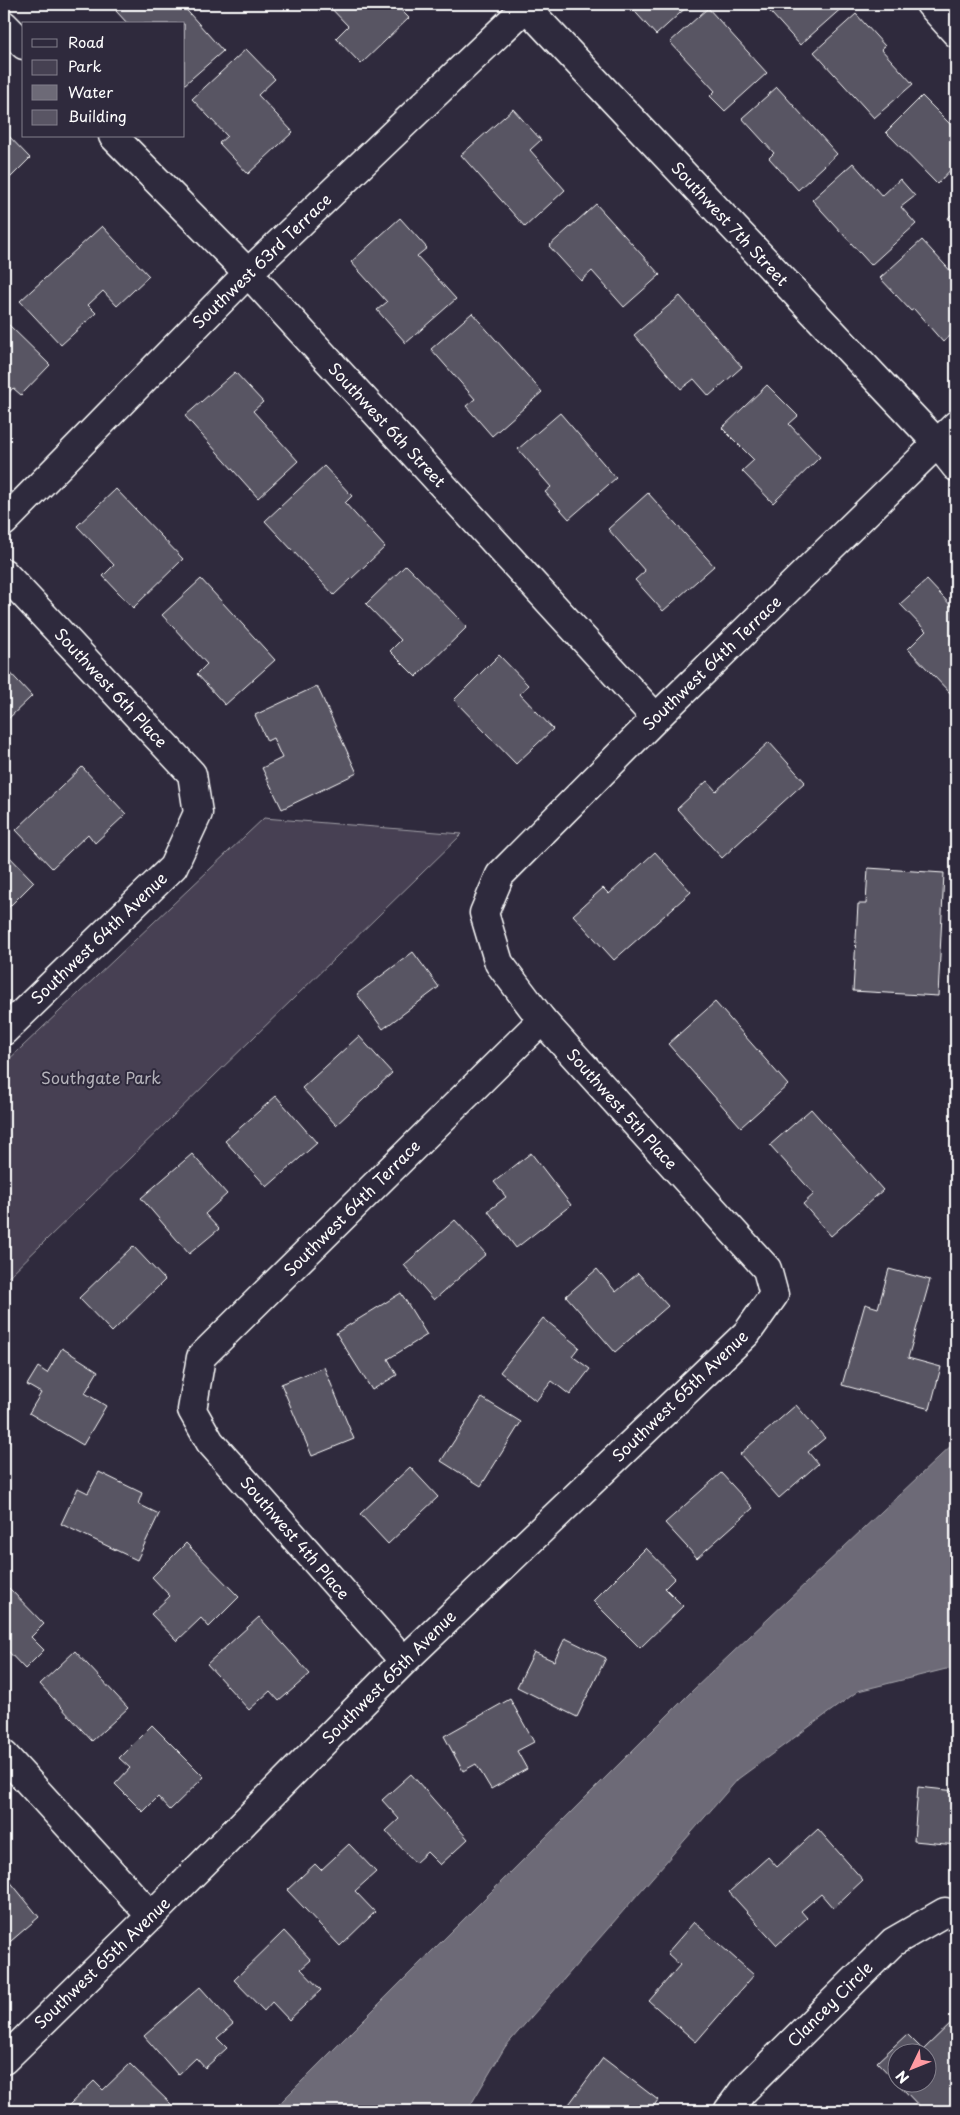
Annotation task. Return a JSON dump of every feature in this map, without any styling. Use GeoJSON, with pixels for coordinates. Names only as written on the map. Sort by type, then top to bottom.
{"type":"FeatureCollection","features":[{"type":"Feature","properties":{"kind":"street"},"geometry":{"type":"LineString","coordinates":[[930,4],[956,32]]}},
{"type":"Feature","properties":{"kind":"street","name":"Southwest 63rd Terrace"},"geometry":{"type":"LineString","coordinates":[[4,522],[248,273],[525,5]]}},
{"type":"Feature","properties":{"kind":"street","name":"Southwest 7th Street"},"geometry":{"type":"LineString","coordinates":[[525,5],[937,443],[956,467]]}},
{"type":"Feature","properties":{"kind":"street"},"geometry":{"type":"LineString","coordinates":[[4,25],[22,43]]}},
{"type":"Feature","properties":{"kind":"street","name":"Southwest 6th Street"},"geometry":{"type":"LineString","coordinates":[[116,138],[248,273],[656,718]]}},
{"type":"Feature","properties":{"kind":"street","name":"Southwest 64th Terrace"},"geometry":{"type":"LineString","coordinates":[[484,913],[500,875],[656,718],[956,424]]}},
{"type":"Feature","properties":{"kind":"street","name":"Southwest 6th Place"},"geometry":{"type":"LineString","coordinates":[[4,573],[192,774],[198,813]]}},
{"type":"Feature","properties":{"kind":"street","name":"Southwest 64th Avenue"},"geometry":{"type":"LineString","coordinates":[[4,1031],[173,866],[198,813]]}},
{"type":"Feature","properties":{"kind":"street","name":"Southwest 5th Place"},"geometry":{"type":"LineString","coordinates":[[484,913],[499,963],[542,1020],[768,1269],[774,1295]]}},
{"type":"Feature","properties":{"kind":"street","name":"Southwest 64th Terrace"},"geometry":{"type":"LineString","coordinates":[[192,1410],[201,1357],[542,1020]]}},
{"type":"Feature","properties":{"kind":"street","name":"Southwest 65th Avenue"},"geometry":{"type":"LineString","coordinates":[[4,2060],[151,1916],[404,1661],[747,1333],[774,1295]]}},
{"type":"Feature","properties":{"kind":"street","name":"Southwest 4th Place"},"geometry":{"type":"LineString","coordinates":[[192,1410],[210,1442],[404,1661]]}},
{"type":"Feature","properties":{"kind":"street"},"geometry":{"type":"LineString","coordinates":[[4,1756],[151,1916]]}},
{"type":"Feature","properties":{"kind":"street","name":"Clancey Circle"},"geometry":{"type":"LineString","coordinates":[[728,2111],[742,2092],[893,1942],[950,1914]]}},
{"type":"Feature","properties":{"kind":"green space","name":"Southgate Park"},"geometry":{"type":"Polygon","coordinates":[[[264,818],[462,834],[4,1281],[4,1064],[264,818]]]}},
{"type":"Feature","properties":{"kind":"water"},"geometry":{"type":"Polygon","coordinates":[[[956,1441],[956,1671],[946,1669],[858,1691],[738,1779],[505,2047],[467,2111],[272,2111],[693,1690],[956,1441]]]}},
{"type":"Feature","properties":{"kind":"building"},"geometry":{"type":"Polygon","coordinates":[[[87,4],[97,4],[92,9],[87,4]]]}},
{"type":"Feature","properties":{"kind":"building"},"geometry":{"type":"Polygon","coordinates":[[[124,4],[181,4],[223,51],[185,84],[185,22],[126,22],[116,11],[124,4]]]}},
{"type":"Feature","properties":{"kind":"building"},"geometry":{"type":"Polygon","coordinates":[[[327,4],[395,4],[409,18],[361,64],[336,38],[348,26],[327,4]]]}},
{"type":"Feature","properties":{"kind":"building"},"geometry":{"type":"Polygon","coordinates":[[[628,4],[690,4],[656,35],[628,4]]]}},
{"type":"Feature","properties":{"kind":"building"},"geometry":{"type":"Polygon","coordinates":[[[763,4],[842,4],[844,6],[800,45],[763,4]]]}},
{"type":"Feature","properties":{"kind":"building"},"geometry":{"type":"Polygon","coordinates":[[[708,8],[767,73],[725,111],[710,96],[715,91],[670,42],[708,8]]]}},
{"type":"Feature","properties":{"kind":"building"},"geometry":{"type":"Polygon","coordinates":[[[856,14],[885,46],[881,49],[913,84],[874,118],[814,52],[856,14]]]}},
{"type":"Feature","properties":{"kind":"building"},"geometry":{"type":"Polygon","coordinates":[[[246,49],[275,79],[258,95],[293,132],[248,174],[219,143],[227,136],[192,99],[246,49]]]}},
{"type":"Feature","properties":{"kind":"building"},"geometry":{"type":"Polygon","coordinates":[[[777,87],[837,154],[798,190],[769,158],[774,153],[742,118],[777,87]]]}},
{"type":"Feature","properties":{"kind":"building"},"geometry":{"type":"Polygon","coordinates":[[[922,96],[956,130],[956,164],[937,184],[886,132],[922,96]]]}},
{"type":"Feature","properties":{"kind":"building"},"geometry":{"type":"Polygon","coordinates":[[[513,109],[541,140],[530,150],[565,190],[525,227],[461,155],[513,109]]]}},
{"type":"Feature","properties":{"kind":"building"},"geometry":{"type":"Polygon","coordinates":[[[4,131],[30,158],[4,184],[4,131]]]}},
{"type":"Feature","properties":{"kind":"building"},"geometry":{"type":"Polygon","coordinates":[[[853,163],[882,196],[900,179],[915,196],[901,207],[916,224],[871,265],[812,200],[853,163]]]}},
{"type":"Feature","properties":{"kind":"building"},"geometry":{"type":"Polygon","coordinates":[[[596,204],[660,275],[624,307],[592,271],[581,281],[549,246],[596,204]]]}},
{"type":"Feature","properties":{"kind":"building"},"geometry":{"type":"Polygon","coordinates":[[[956,210],[956,228],[948,218],[956,210]]]}},
{"type":"Feature","properties":{"kind":"building"},"geometry":{"type":"Polygon","coordinates":[[[400,218],[427,248],[417,256],[456,299],[406,343],[377,310],[387,302],[351,262],[400,218]]]}},
{"type":"Feature","properties":{"kind":"building"},"geometry":{"type":"Polygon","coordinates":[[[102,226],[149,276],[117,306],[103,291],[88,305],[96,313],[61,345],[20,301],[102,226]]]}},
{"type":"Feature","properties":{"kind":"building"},"geometry":{"type":"Polygon","coordinates":[[[922,240],[956,277],[956,331],[943,342],[914,309],[911,311],[880,278],[922,240]]]}},
{"type":"Feature","properties":{"kind":"building"},"geometry":{"type":"Polygon","coordinates":[[[680,296],[742,367],[709,396],[694,379],[681,389],[634,335],[680,296]]]}},
{"type":"Feature","properties":{"kind":"building"},"geometry":{"type":"Polygon","coordinates":[[[472,313],[542,392],[492,436],[466,406],[475,399],[431,349],[472,313]]]}},
{"type":"Feature","properties":{"kind":"building"},"geometry":{"type":"Polygon","coordinates":[[[6,322],[50,365],[21,395],[13,388],[4,398],[4,323],[6,322]]]}},
{"type":"Feature","properties":{"kind":"building"},"geometry":{"type":"Polygon","coordinates":[[[235,372],[263,402],[253,411],[298,461],[258,498],[185,416],[235,372]]]}},
{"type":"Feature","properties":{"kind":"building"},"geometry":{"type":"Polygon","coordinates":[[[767,385],[798,416],[789,424],[820,457],[773,503],[742,471],[754,460],[722,428],[767,385]]]}},
{"type":"Feature","properties":{"kind":"building"},"geometry":{"type":"Polygon","coordinates":[[[560,413],[616,478],[569,519],[545,492],[551,487],[518,449],[560,413]]]}},
{"type":"Feature","properties":{"kind":"building"},"geometry":{"type":"Polygon","coordinates":[[[324,466],[352,496],[345,503],[385,547],[334,595],[265,521],[324,466]]]}},
{"type":"Feature","properties":{"kind":"building"},"geometry":{"type":"Polygon","coordinates":[[[116,489],[183,559],[133,608],[103,576],[114,565],[77,526],[116,489]]]}},
{"type":"Feature","properties":{"kind":"building"},"geometry":{"type":"Polygon","coordinates":[[[648,493],[714,566],[663,611],[635,580],[645,571],[608,529],[648,493]]]}},
{"type":"Feature","properties":{"kind":"building"},"geometry":{"type":"Polygon","coordinates":[[[406,565],[467,627],[416,677],[390,651],[401,640],[366,604],[406,565]]]}},
{"type":"Feature","properties":{"kind":"building"},"geometry":{"type":"Polygon","coordinates":[[[201,579],[275,660],[225,705],[197,674],[207,664],[162,615],[201,579]]]}},
{"type":"Feature","properties":{"kind":"building"},"geometry":{"type":"Polygon","coordinates":[[[927,580],[956,611],[956,693],[953,696],[908,649],[926,631],[900,604],[927,580]]]}},
{"type":"Feature","properties":{"kind":"building"},"geometry":{"type":"Polygon","coordinates":[[[499,655],[528,685],[520,694],[553,729],[516,764],[454,700],[499,655]]]}},
{"type":"Feature","properties":{"kind":"building"},"geometry":{"type":"Polygon","coordinates":[[[4,666],[32,696],[7,720],[4,716],[4,666]]]}},
{"type":"Feature","properties":{"kind":"building"},"geometry":{"type":"Polygon","coordinates":[[[317,686],[357,773],[282,809],[262,768],[282,758],[273,738],[267,741],[255,715],[317,686]]]}},
{"type":"Feature","properties":{"kind":"building"},"geometry":{"type":"Polygon","coordinates":[[[769,742],[805,782],[722,858],[677,809],[707,781],[716,791],[769,742]]]}},
{"type":"Feature","properties":{"kind":"building"},"geometry":{"type":"Polygon","coordinates":[[[82,767],[126,814],[95,843],[88,834],[52,868],[16,830],[82,767]]]}},
{"type":"Feature","properties":{"kind":"building"},"geometry":{"type":"Polygon","coordinates":[[[4,851],[34,882],[4,912],[4,851]]]}},
{"type":"Feature","properties":{"kind":"building"},"geometry":{"type":"Polygon","coordinates":[[[655,852],[691,892],[614,960],[573,915],[603,888],[609,894],[655,852]]]}},
{"type":"Feature","properties":{"kind":"building"},"geometry":{"type":"Polygon","coordinates":[[[868,868],[944,873],[938,996],[853,991],[858,904],[866,904],[868,868]]]}},
{"type":"Feature","properties":{"kind":"building"},"geometry":{"type":"Polygon","coordinates":[[[413,952],[439,987],[383,1029],[357,994],[413,952]]]}},
{"type":"Feature","properties":{"kind":"building"},"geometry":{"type":"Polygon","coordinates":[[[715,1002],[788,1085],[741,1127],[668,1044],[715,1002]]]}},
{"type":"Feature","properties":{"kind":"building"},"geometry":{"type":"Polygon","coordinates":[[[359,1036],[392,1073],[336,1125],[302,1088],[359,1036]]]}},
{"type":"Feature","properties":{"kind":"building"},"geometry":{"type":"Polygon","coordinates":[[[276,1096],[317,1143],[267,1187],[225,1141],[276,1096]]]}},
{"type":"Feature","properties":{"kind":"building"},"geometry":{"type":"Polygon","coordinates":[[[811,1109],[883,1190],[831,1236],[803,1204],[814,1194],[770,1145],[811,1109]]]}},
{"type":"Feature","properties":{"kind":"building"},"geometry":{"type":"Polygon","coordinates":[[[531,1153],[571,1205],[516,1248],[488,1211],[506,1197],[494,1182],[531,1153]]]}},
{"type":"Feature","properties":{"kind":"building"},"geometry":{"type":"Polygon","coordinates":[[[192,1154],[227,1194],[205,1214],[219,1229],[189,1254],[141,1198],[192,1154]]]}},
{"type":"Feature","properties":{"kind":"building"},"geometry":{"type":"Polygon","coordinates":[[[455,1220],[486,1254],[434,1300],[404,1265],[455,1220]]]}},
{"type":"Feature","properties":{"kind":"building"},"geometry":{"type":"Polygon","coordinates":[[[133,1246],[165,1280],[112,1332],[79,1298],[133,1246]]]}},
{"type":"Feature","properties":{"kind":"building"},"geometry":{"type":"Polygon","coordinates":[[[597,1269],[616,1292],[638,1273],[668,1306],[615,1352],[566,1296],[597,1269]]]}},
{"type":"Feature","properties":{"kind":"building"},"geometry":{"type":"Polygon","coordinates":[[[889,1269],[930,1280],[908,1358],[941,1367],[930,1409],[842,1385],[865,1304],[878,1308],[889,1269]]]}},
{"type":"Feature","properties":{"kind":"building"},"geometry":{"type":"Polygon","coordinates":[[[401,1293],[427,1335],[388,1359],[397,1375],[372,1390],[336,1333],[401,1293]]]}},
{"type":"Feature","properties":{"kind":"building"},"geometry":{"type":"Polygon","coordinates":[[[543,1318],[579,1347],[572,1356],[590,1369],[570,1395],[552,1381],[536,1401],[500,1372],[543,1318]]]}},
{"type":"Feature","properties":{"kind":"building"},"geometry":{"type":"Polygon","coordinates":[[[62,1348],[98,1371],[85,1393],[106,1406],[83,1445],[29,1413],[41,1393],[27,1385],[38,1367],[47,1373],[62,1348]]]}},
{"type":"Feature","properties":{"kind":"building"},"geometry":{"type":"Polygon","coordinates":[[[324,1367],[354,1439],[312,1456],[281,1384],[324,1367]]]}},
{"type":"Feature","properties":{"kind":"building"},"geometry":{"type":"Polygon","coordinates":[[[482,1398],[521,1422],[481,1486],[441,1461],[482,1398]]]}},
{"type":"Feature","properties":{"kind":"building"},"geometry":{"type":"Polygon","coordinates":[[[796,1405],[825,1438],[808,1452],[818,1464],[779,1498],[740,1454],[796,1405]]]}},
{"type":"Feature","properties":{"kind":"building"},"geometry":{"type":"Polygon","coordinates":[[[410,1467],[438,1497],[388,1544],[360,1514],[410,1467]]]}},
{"type":"Feature","properties":{"kind":"building"},"geometry":{"type":"Polygon","coordinates":[[[99,1472],[142,1493],[138,1504],[159,1514],[137,1560],[61,1524],[78,1488],[88,1493],[99,1472]]]}},
{"type":"Feature","properties":{"kind":"building"},"geometry":{"type":"Polygon","coordinates":[[[721,1473],[753,1508],[697,1558],[665,1523],[721,1473]]]}},
{"type":"Feature","properties":{"kind":"building"},"geometry":{"type":"Polygon","coordinates":[[[186,1543],[239,1597],[209,1627],[201,1618],[177,1641],[151,1614],[170,1596],[152,1577],[186,1543]]]}},
{"type":"Feature","properties":{"kind":"building"},"geometry":{"type":"Polygon","coordinates":[[[646,1548],[675,1578],[665,1588],[683,1606],[640,1648],[593,1601],[646,1548]]]}},
{"type":"Feature","properties":{"kind":"building"},"geometry":{"type":"Polygon","coordinates":[[[9,1588],[44,1624],[31,1637],[44,1650],[25,1669],[4,1647],[4,1593],[9,1588]]]}},
{"type":"Feature","properties":{"kind":"building"},"geometry":{"type":"Polygon","coordinates":[[[259,1617],[310,1674],[279,1701],[270,1691],[249,1710],[207,1664],[259,1617]]]}},
{"type":"Feature","properties":{"kind":"building"},"geometry":{"type":"Polygon","coordinates":[[[565,1638],[606,1658],[577,1717],[517,1687],[534,1652],[554,1661],[565,1638]]]}},
{"type":"Feature","properties":{"kind":"building"},"geometry":{"type":"Polygon","coordinates":[[[75,1651],[128,1708],[92,1741],[40,1684],[75,1651]]]}},
{"type":"Feature","properties":{"kind":"building"},"geometry":{"type":"Polygon","coordinates":[[[510,1699],[534,1742],[517,1751],[527,1769],[491,1789],[476,1764],[463,1771],[444,1736],[510,1699]]]}},
{"type":"Feature","properties":{"kind":"building"},"geometry":{"type":"Polygon","coordinates":[[[152,1725],[204,1777],[170,1810],[158,1797],[143,1812],[115,1784],[130,1768],[119,1758],[152,1725]]]}},
{"type":"Feature","properties":{"kind":"building"},"geometry":{"type":"Polygon","coordinates":[[[411,1774],[468,1839],[440,1865],[427,1852],[415,1863],[386,1831],[399,1819],[382,1800],[411,1774]]]}},
{"type":"Feature","properties":{"kind":"building"},"geometry":{"type":"Polygon","coordinates":[[[918,1787],[956,1791],[956,1845],[914,1841],[918,1787]]]}},
{"type":"Feature","properties":{"kind":"building"},"geometry":{"type":"Polygon","coordinates":[[[818,1829],[863,1880],[833,1908],[821,1894],[801,1911],[807,1918],[777,1945],[729,1892],[768,1857],[777,1867],[818,1829]]]}},
{"type":"Feature","properties":{"kind":"building"},"geometry":{"type":"Polygon","coordinates":[[[349,1844],[376,1872],[355,1891],[375,1912],[340,1946],[287,1890],[315,1864],[321,1870],[349,1844]]]}},
{"type":"Feature","properties":{"kind":"building"},"geometry":{"type":"Polygon","coordinates":[[[4,1874],[39,1917],[4,1947],[4,1874]]]}},
{"type":"Feature","properties":{"kind":"building"},"geometry":{"type":"Polygon","coordinates":[[[694,1922],[754,1975],[696,2042],[649,2001],[680,1965],[667,1953],[694,1922]]]}},
{"type":"Feature","properties":{"kind":"building"},"geometry":{"type":"Polygon","coordinates":[[[284,1931],[311,1960],[301,1969],[321,1990],[289,2020],[272,2002],[264,2011],[234,1980],[284,1931]]]}},
{"type":"Feature","properties":{"kind":"building"},"geometry":{"type":"Polygon","coordinates":[[[200,1987],[233,2024],[217,2038],[227,2048],[205,2068],[196,2058],[178,2075],[144,2036],[200,1987]]]}},
{"type":"Feature","properties":{"kind":"building"},"geometry":{"type":"Polygon","coordinates":[[[956,2018],[956,2111],[924,2111],[906,2092],[938,2092],[938,2042],[931,2042],[956,2018]]]}},
{"type":"Feature","properties":{"kind":"building"},"geometry":{"type":"Polygon","coordinates":[[[907,2034],[915,2042],[898,2042],[907,2034]]]}},
{"type":"Feature","properties":{"kind":"building"},"geometry":{"type":"Polygon","coordinates":[[[888,2052],[888,2073],[877,2062],[888,2052]]]}},
{"type":"Feature","properties":{"kind":"building"},"geometry":{"type":"Polygon","coordinates":[[[603,2058],[658,2100],[650,2111],[564,2111],[603,2058]]]}},
{"type":"Feature","properties":{"kind":"building"},"geometry":{"type":"Polygon","coordinates":[[[130,2064],[174,2107],[169,2111],[73,2111],[68,2106],[94,2081],[103,2090],[130,2064]]]}}]}
